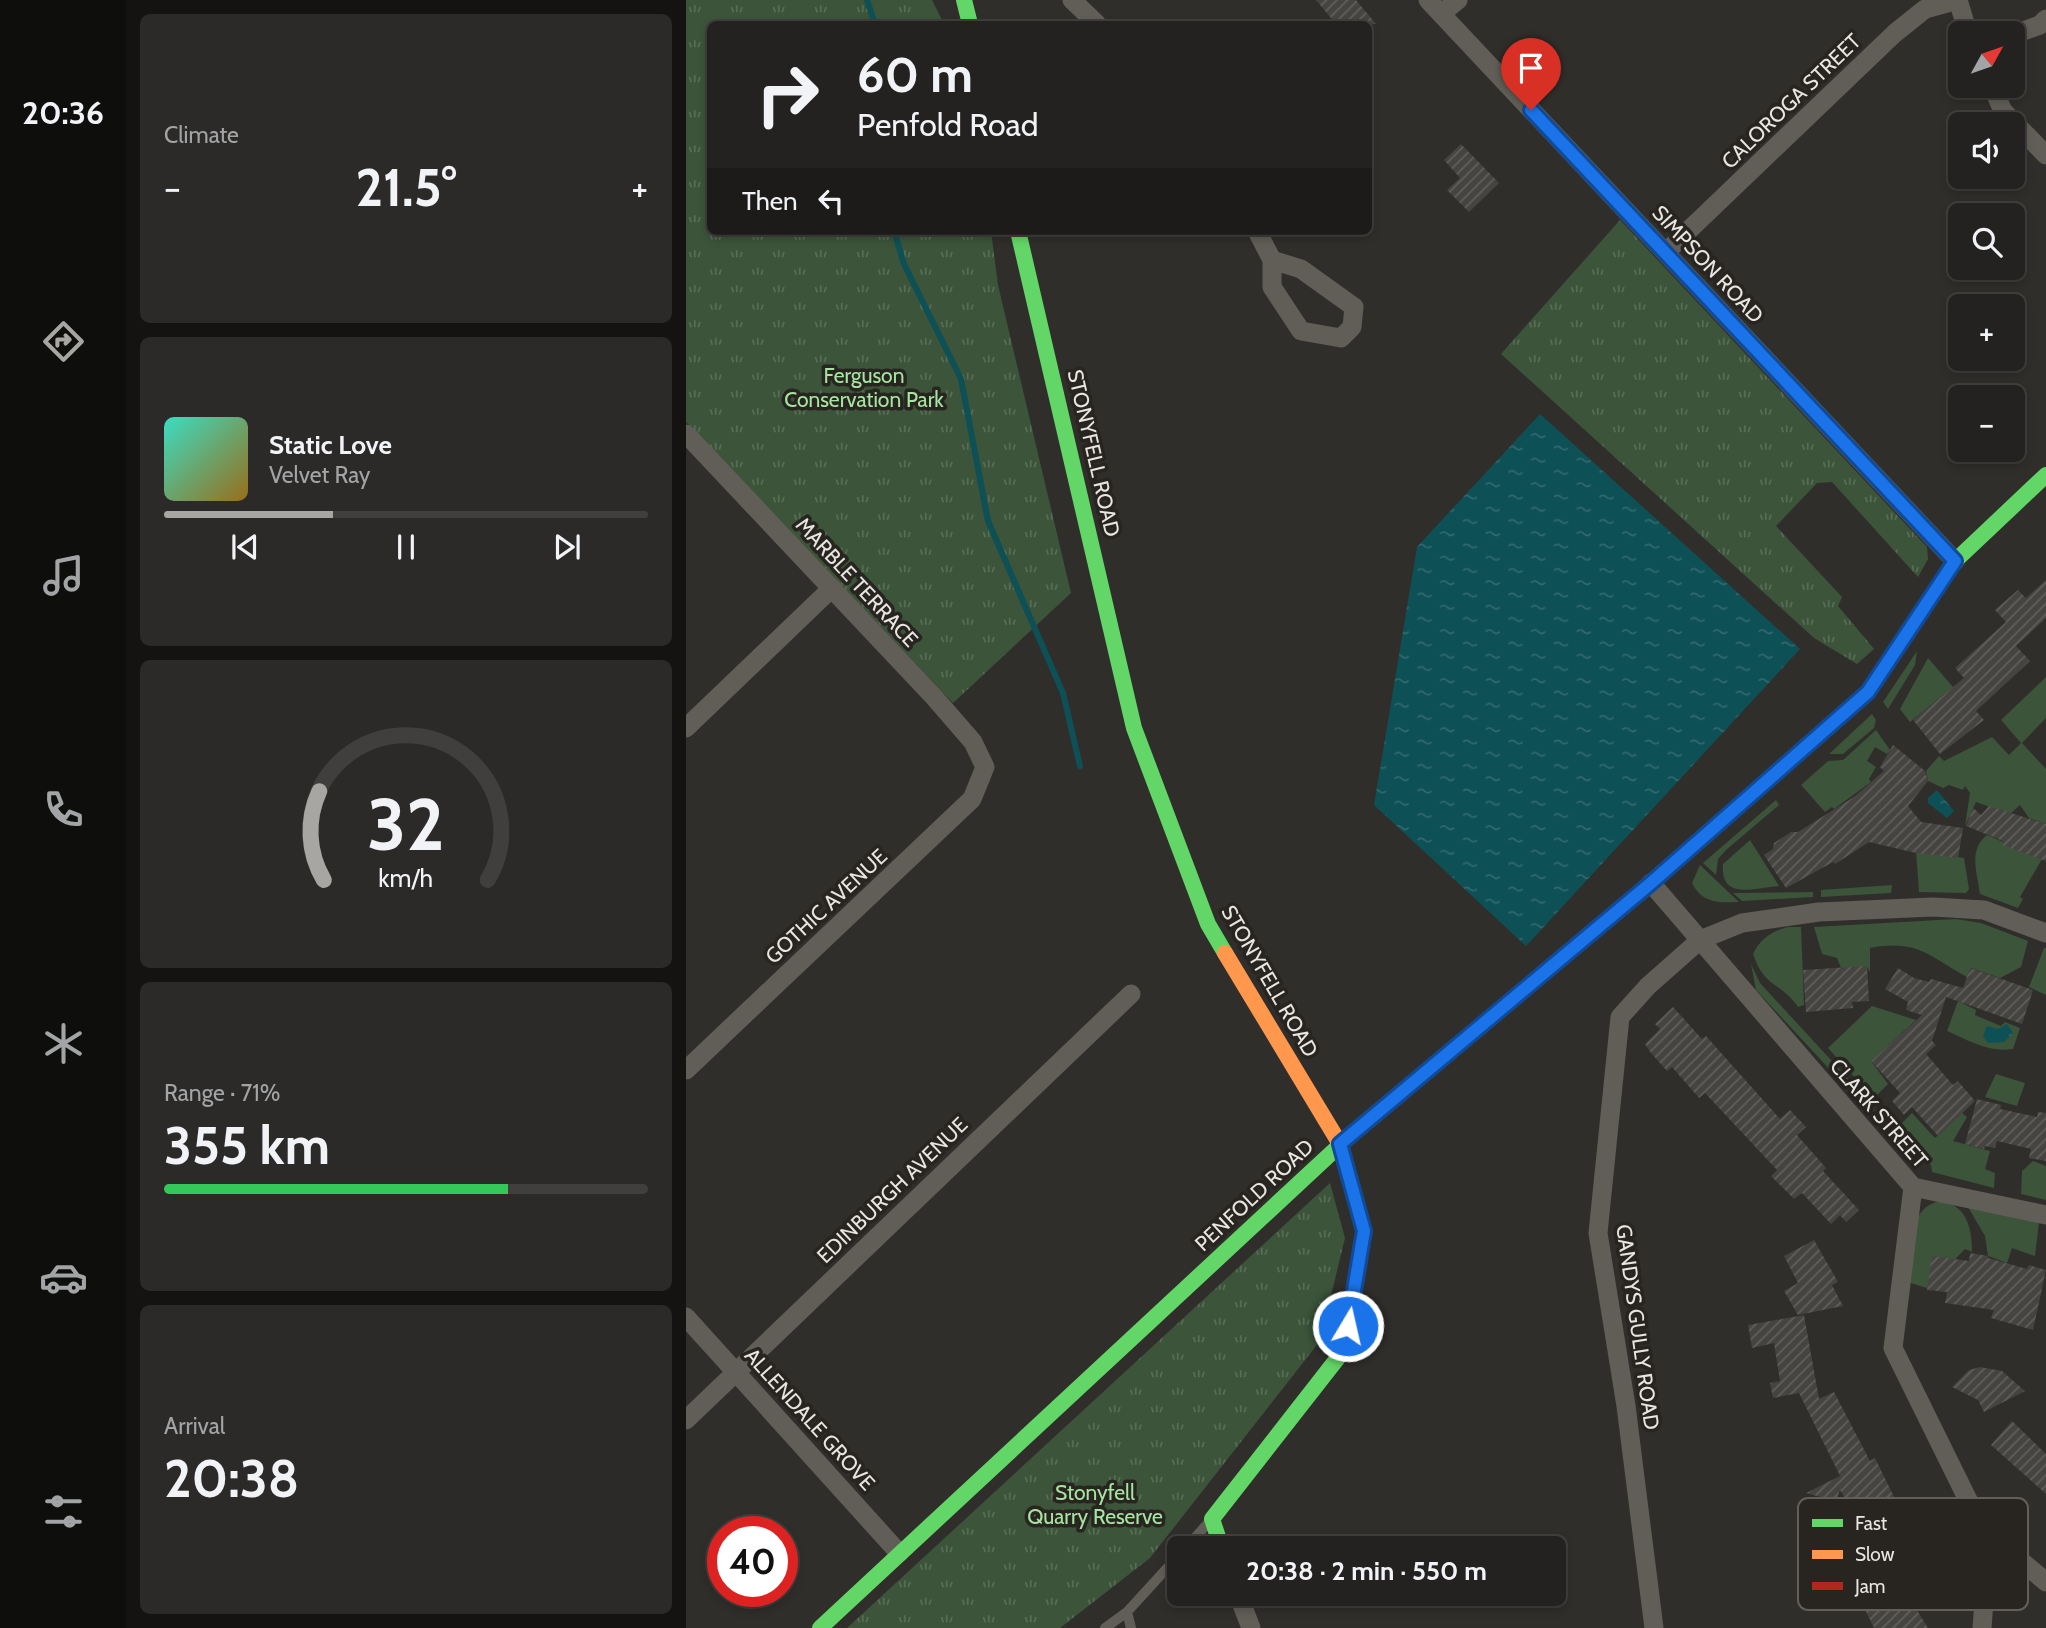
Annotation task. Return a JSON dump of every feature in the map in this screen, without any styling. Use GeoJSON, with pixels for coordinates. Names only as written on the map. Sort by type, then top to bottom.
{"type":"FeatureCollection","features":[{"type":"Feature","properties":{"kind":"street"},"geometry":{"type":"LineString","coordinates":[[964,0],[969,21]]}},
{"type":"Feature","properties":{"kind":"street"},"geometry":{"type":"LineString","coordinates":[[1072,0],[1094,21]]}},
{"type":"Feature","properties":{"kind":"street","name":"SIMPSON ROAD"},"geometry":{"type":"LineString","coordinates":[[1427,0],[1955,561]]}},
{"type":"Feature","properties":{"kind":"street"},"geometry":{"type":"LineString","coordinates":[[1441,14],[1458,0]]}},
{"type":"Feature","properties":{"kind":"street"},"geometry":{"type":"LineString","coordinates":[[1958,0],[1964,21]]}},
{"type":"Feature","properties":{"kind":"street","name":"CALOROGA STREET"},"geometry":{"type":"LineString","coordinates":[[1666,252],[1895,33],[1925,9],[1958,0]]}},
{"type":"Feature","properties":{"kind":"street"},"geometry":{"type":"LineString","coordinates":[[2025,29],[2046,19]]}},
{"type":"Feature","properties":{"kind":"street"},"geometry":{"type":"LineString","coordinates":[[1997,98],[2003,111],[2046,155]]}},
{"type":"Feature","properties":{"kind":"street","name":"STONYFELL ROAD"},"geometry":{"type":"LineString","coordinates":[[1019,235],[1135,728],[1208,924],[1340,1144],[1364,1231],[1344,1350],[1212,1519]]}},
{"type":"Feature","properties":{"kind":"street"},"geometry":{"type":"LineString","coordinates":[[1259,235],[1272,260],[1272,288],[1301,331],[1341,338],[1352,327],[1354,307],[1301,269],[1272,260]]}},
{"type":"Feature","properties":{"kind":"street","name":"MARBLE TERRACE"},"geometry":{"type":"LineString","coordinates":[[686,434],[973,742],[985,767]]}},
{"type":"Feature","properties":{"kind":"street","name":"PENFOLD ROAD"},"geometry":{"type":"LineString","coordinates":[[820,1628],[1340,1144],[1651,883],[1868,692],[1955,561],[2046,475]]}},
{"type":"Feature","properties":{"kind":"street"},"geometry":{"type":"LineString","coordinates":[[686,728],[832,588]]}},
{"type":"Feature","properties":{"kind":"street","name":"GOTHIC AVENUE"},"geometry":{"type":"LineString","coordinates":[[686,1070],[972,799],[985,767]]}},
{"type":"Feature","properties":{"kind":"street","name":"CLARK STREET"},"geometry":{"type":"LineString","coordinates":[[1651,883],[1913,1187],[1893,1349],[1967,1498]]}},
{"type":"Feature","properties":{"kind":"street"},"geometry":{"type":"LineString","coordinates":[[1700,940],[1750,922],[1819,912],[1920,907],[1984,910],[2046,933]]}},
{"type":"Feature","properties":{"kind":"street","name":"GANDYS GULLY ROAD"},"geometry":{"type":"LineString","coordinates":[[1654,1628],[1626,1406],[1598,1233],[1620,1017],[1648,986],[1700,940]]}},
{"type":"Feature","properties":{"kind":"street","name":"EDINBURGH AVENUE"},"geometry":{"type":"LineString","coordinates":[[686,1420],[1131,994]]}},
{"type":"Feature","properties":{"kind":"street"},"geometry":{"type":"LineString","coordinates":[[1913,1187],[2046,1215]]}},
{"type":"Feature","properties":{"kind":"street","name":"ALLENDALE GROVE"},"geometry":{"type":"LineString","coordinates":[[686,1317],[899,1553]]}},
{"type":"Feature","properties":{"kind":"street"},"geometry":{"type":"LineString","coordinates":[[1212,1519],[1218,1536]]}},
{"type":"Feature","properties":{"kind":"street","name":"CLARK STREET"},"geometry":{"type":"LineString","coordinates":[[2028,1567],[2046,1582]]}},
{"type":"Feature","properties":{"kind":"street"},"geometry":{"type":"LineString","coordinates":[[1243,1606],[1251,1628]]}},
{"type":"Feature","properties":{"kind":"street"},"geometry":{"type":"LineString","coordinates":[[1982,1628],[1983,1610]]}},
{"type":"Feature","properties":{"kind":"lane"},"geometry":{"type":"LineString","coordinates":[[1197,1536],[1212,1519]]}},
{"type":"Feature","properties":{"kind":"lane"},"geometry":{"type":"LineString","coordinates":[[1105,1628],[1127,1612],[1167,1569]]}},
{"type":"Feature","properties":{"kind":"lane"},"geometry":{"type":"LineString","coordinates":[[1127,1612],[1130,1628]]}},
{"type":"Feature","properties":{"kind":"green space","name":"Ferguson Conservation Park"},"geometry":{"type":"Polygon","coordinates":[[[686,0],[932,0],[942,21],[707,21],[707,235],[992,235],[998,285],[1071,593],[953,703],[686,422],[686,0]]]}},
{"type":"Feature","properties":{"kind":"green space"},"geometry":{"type":"Polygon","coordinates":[[[1620,220],[1927,547],[1928,559],[1918,577],[1832,482],[1817,483],[1776,526],[1842,597],[1838,606],[1874,649],[1857,664],[1814,638],[1501,354],[1620,220]]]}},
{"type":"Feature","properties":{"kind":"green space"},"geometry":{"type":"Polygon","coordinates":[[[1917,651],[1915,665],[1888,709],[1883,702],[1917,651]]]}},
{"type":"Feature","properties":{"kind":"green space"},"geometry":{"type":"Polygon","coordinates":[[[1928,658],[1953,687],[1910,722],[1900,709],[1928,658]]]}},
{"type":"Feature","properties":{"kind":"green space"},"geometry":{"type":"Polygon","coordinates":[[[2046,677],[2046,718],[2022,743],[2046,769],[2046,824],[2029,818],[2020,805],[2010,814],[1976,802],[1965,826],[1970,793],[1965,786],[1963,790],[1949,785],[1943,788],[1928,781],[1926,771],[1939,756],[1944,761],[1992,737],[2009,755],[2021,743],[2001,720],[2046,677]]]}},
{"type":"Feature","properties":{"kind":"green space"},"geometry":{"type":"Polygon","coordinates":[[[1872,714],[1876,720],[1874,728],[1843,754],[1829,754],[1872,714]]]}},
{"type":"Feature","properties":{"kind":"green space"},"geometry":{"type":"Polygon","coordinates":[[[1876,730],[1890,750],[1887,754],[1875,747],[1867,761],[1876,767],[1869,779],[1871,782],[1834,809],[1832,807],[1825,812],[1801,785],[1828,761],[1843,760],[1876,730]]]}},
{"type":"Feature","properties":{"kind":"green space"},"geometry":{"type":"Polygon","coordinates":[[[1776,800],[1779,805],[1718,859],[1716,875],[1703,863],[1776,800]]]}},
{"type":"Feature","properties":{"kind":"green space"},"geometry":{"type":"Polygon","coordinates":[[[1987,835],[2042,859],[2020,897],[2023,899],[2018,908],[1980,894],[1976,854],[1977,847],[1987,835]]]}},
{"type":"Feature","properties":{"kind":"green space"},"geometry":{"type":"Polygon","coordinates":[[[1750,840],[1779,886],[1740,890],[1727,883],[1723,864],[1750,840]]]}},
{"type":"Feature","properties":{"kind":"green space"},"geometry":{"type":"Polygon","coordinates":[[[1916,851],[1964,858],[1969,889],[1966,893],[1919,892],[1916,851]]]}},
{"type":"Feature","properties":{"kind":"green space"},"geometry":{"type":"Polygon","coordinates":[[[1700,865],[1739,902],[1718,902],[1701,895],[1692,883],[1700,865]]]}},
{"type":"Feature","properties":{"kind":"green space"},"geometry":{"type":"Polygon","coordinates":[[[1892,885],[1891,893],[1821,897],[1821,890],[1892,885]]]}},
{"type":"Feature","properties":{"kind":"green space"},"geometry":{"type":"Polygon","coordinates":[[[1813,892],[1813,897],[1742,901],[1733,893],[1813,892]]]}},
{"type":"Feature","properties":{"kind":"green space"},"geometry":{"type":"Polygon","coordinates":[[[1956,919],[1981,923],[2028,941],[2021,967],[2000,978],[1971,968],[1967,977],[1922,951],[1886,946],[1870,948],[1870,972],[1867,967],[1841,968],[1837,958],[1822,954],[1814,927],[1956,919]]]}},
{"type":"Feature","properties":{"kind":"green space"},"geometry":{"type":"Polygon","coordinates":[[[1788,927],[1801,927],[1804,1005],[1798,1007],[1768,979],[1753,954],[1767,936],[1788,927]]]}},
{"type":"Feature","properties":{"kind":"green space"},"geometry":{"type":"Polygon","coordinates":[[[2046,948],[2046,995],[2029,987],[2046,948]]]}},
{"type":"Feature","properties":{"kind":"green space"},"geometry":{"type":"Polygon","coordinates":[[[1751,964],[1760,983],[1867,1099],[1860,1102],[1756,990],[1751,964]]]}},
{"type":"Feature","properties":{"kind":"green space"},"geometry":{"type":"Polygon","coordinates":[[[1958,1001],[1976,1010],[1975,1015],[2001,1026],[2005,1022],[2020,1028],[2013,1049],[1987,1047],[1947,1031],[1958,1001]]]}},
{"type":"Feature","properties":{"kind":"green space"},"geometry":{"type":"Polygon","coordinates":[[[1872,1006],[1916,1020],[1871,1061],[1888,1084],[1874,1098],[1828,1048],[1872,1006]]]}},
{"type":"Feature","properties":{"kind":"green space"},"geometry":{"type":"Polygon","coordinates":[[[1996,1074],[2025,1083],[2017,1106],[1985,1097],[1996,1074]]]}},
{"type":"Feature","properties":{"kind":"green space"},"geometry":{"type":"Polygon","coordinates":[[[1912,1113],[1935,1138],[1962,1113],[1967,1117],[1953,1141],[1990,1151],[1985,1169],[1995,1173],[1994,1188],[1932,1172],[1931,1165],[1894,1131],[1912,1113]]]}},
{"type":"Feature","properties":{"kind":"green space"},"geometry":{"type":"Polygon","coordinates":[[[2033,1161],[2046,1166],[2046,1200],[2021,1194],[2022,1171],[2033,1161]]]}},
{"type":"Feature","properties":{"kind":"green space","name":"Stonyfell Quarry Reserve"},"geometry":{"type":"Polygon","coordinates":[[[1330,1183],[1345,1238],[1320,1341],[1150,1558],[1060,1628],[847,1628],[1330,1183]]]}},
{"type":"Feature","properties":{"kind":"green space"},"geometry":{"type":"Polygon","coordinates":[[[1941,1201],[1957,1207],[1966,1219],[1972,1252],[1965,1249],[1927,1288],[1907,1282],[1910,1245],[1921,1212],[1941,1201]]]}},
{"type":"Feature","properties":{"kind":"green space"},"geometry":{"type":"Polygon","coordinates":[[[1968,1207],[2039,1222],[2035,1256],[2012,1248],[2007,1263],[1988,1256],[1985,1236],[1968,1207]]]}},
{"type":"Feature","properties":{"kind":"water"},"geometry":{"type":"Polygon","coordinates":[[[1540,414],[1800,649],[1526,946],[1374,805],[1417,547],[1540,414]]]}},
{"type":"Feature","properties":{"kind":"water"},"geometry":{"type":"Polygon","coordinates":[[[1937,790],[1954,811],[1947,818],[1928,803],[1928,798],[1937,790]]]}},
{"type":"Feature","properties":{"kind":"water"},"geometry":{"type":"Polygon","coordinates":[[[2007,1024],[2013,1033],[2004,1042],[1988,1043],[1983,1036],[1987,1026],[1998,1029],[2007,1024]]]}},
{"type":"Feature","properties":{"kind":"building"},"geometry":{"type":"Polygon","coordinates":[[[1316,0],[1356,0],[1376,24],[1372,24],[1372,21],[1334,21],[1316,0]]]}},
{"type":"Feature","properties":{"kind":"building"},"geometry":{"type":"Polygon","coordinates":[[[1461,144],[1499,183],[1469,212],[1447,190],[1460,178],[1444,160],[1461,144]]]}},
{"type":"Feature","properties":{"kind":"building"},"geometry":{"type":"Polygon","coordinates":[[[2046,580],[2046,618],[2016,646],[2030,661],[1976,711],[1984,720],[1940,754],[1913,720],[1964,678],[1955,668],[2006,622],[1995,610],[2018,590],[2026,598],[2046,580]]]}},
{"type":"Feature","properties":{"kind":"building"},"geometry":{"type":"Polygon","coordinates":[[[1893,745],[1925,771],[1928,781],[1908,806],[1921,822],[1963,828],[1958,858],[1916,853],[1869,842],[1835,864],[1833,862],[1786,888],[1764,855],[1773,849],[1774,843],[1791,832],[1798,832],[1854,797],[1884,771],[1880,767],[1893,745]]]}},
{"type":"Feature","properties":{"kind":"building"},"geometry":{"type":"Polygon","coordinates":[[[1989,806],[2046,824],[2046,861],[2002,845],[2003,841],[1966,826],[1973,808],[1981,815],[1989,806]]]}},
{"type":"Feature","properties":{"kind":"building"},"geometry":{"type":"Polygon","coordinates":[[[1867,966],[1869,1001],[1852,1002],[1853,1008],[1806,1012],[1803,970],[1867,966]]]}},
{"type":"Feature","properties":{"kind":"building"},"geometry":{"type":"Polygon","coordinates":[[[1898,968],[1914,978],[1929,982],[1931,979],[1963,988],[1970,968],[2033,990],[2022,1024],[1946,997],[1932,1041],[1936,1045],[1926,1054],[1953,1085],[1958,1081],[1975,1101],[1938,1136],[1912,1107],[1904,1115],[1892,1101],[1900,1093],[1871,1061],[1922,1015],[1906,1010],[1908,1002],[1885,989],[1898,968]]]}},
{"type":"Feature","properties":{"kind":"building"},"geometry":{"type":"Polygon","coordinates":[[[1673,1007],[1702,1039],[1706,1036],[1780,1119],[1790,1110],[1806,1127],[1797,1135],[1826,1168],[1823,1171],[1859,1210],[1846,1222],[1840,1215],[1831,1224],[1802,1193],[1794,1199],[1771,1176],[1777,1170],[1705,1093],[1699,1098],[1672,1067],[1667,1071],[1651,1053],[1645,1044],[1660,1029],[1655,1024],[1673,1007]]]}},
{"type":"Feature","properties":{"kind":"building"},"geometry":{"type":"Polygon","coordinates":[[[1977,1099],[2001,1105],[2000,1109],[2037,1117],[2038,1112],[2046,1113],[2046,1161],[2029,1158],[2031,1149],[1997,1141],[1995,1148],[1985,1146],[1984,1149],[1965,1144],[1977,1099]]]}},
{"type":"Feature","properties":{"kind":"building"},"geometry":{"type":"Polygon","coordinates":[[[1814,1240],[1838,1282],[1832,1285],[1843,1306],[1798,1315],[1784,1291],[1798,1283],[1784,1256],[1814,1240]]]}},
{"type":"Feature","properties":{"kind":"building"},"geometry":{"type":"Polygon","coordinates":[[[1970,1253],[2027,1269],[2029,1265],[2046,1270],[2033,1330],[1991,1318],[1994,1310],[1945,1303],[1947,1292],[1927,1290],[1932,1256],[1969,1261],[1970,1253]]]}},
{"type":"Feature","properties":{"kind":"building"},"geometry":{"type":"Polygon","coordinates":[[[1804,1315],[1819,1399],[1834,1392],[1870,1461],[1875,1458],[1895,1498],[1845,1498],[1840,1490],[1837,1498],[1806,1493],[1840,1476],[1799,1393],[1773,1398],[1770,1383],[1780,1381],[1774,1343],[1752,1348],[1748,1325],[1804,1315]]]}},
{"type":"Feature","properties":{"kind":"building"},"geometry":{"type":"Polygon","coordinates":[[[1980,1367],[2002,1371],[2025,1391],[1984,1412],[1978,1400],[1952,1387],[1969,1370],[1980,1367]]]}},
{"type":"Feature","properties":{"kind":"building"},"geometry":{"type":"Polygon","coordinates":[[[2012,1421],[2046,1454],[2046,1494],[1991,1445],[2012,1421]]]}},
{"type":"Feature","properties":{"kind":"building"},"geometry":{"type":"Polygon","coordinates":[[[1865,1610],[1917,1610],[1928,1628],[1874,1628],[1865,1610]]]}},
{"type":"Feature","properties":{"kind":"waterway"},"geometry":{"type":"LineString","coordinates":[[867,0],[874,21]]}},
{"type":"Feature","properties":{"kind":"waterway"},"geometry":{"type":"LineString","coordinates":[[895,235],[904,264],[961,379],[988,521],[1063,693],[1080,766]]}},
{"type":"Feature","properties":{"kind":"traffic: fast"},"geometry":{"type":"LineString","coordinates":[[964,0],[969,21]]}},
{"type":"Feature","properties":{"kind":"traffic: fast"},"geometry":{"type":"LineString","coordinates":[[1019,235],[1134,728],[1208,924],[1225,953]]}},
{"type":"Feature","properties":{"kind":"traffic: fast"},"geometry":{"type":"LineString","coordinates":[[1616,913],[1868,692],[1955,561],[2046,475]]}},
{"type":"Feature","properties":{"kind":"traffic: fast"},"geometry":{"type":"LineString","coordinates":[[820,1628],[1354,1132]]}},
{"type":"Feature","properties":{"kind":"traffic: fast"},"geometry":{"type":"LineString","coordinates":[[1218,1536],[1212,1519],[1344,1350],[1354,1292]]}},
{"type":"Feature","properties":{"kind":"traffic: slow"},"geometry":{"type":"LineString","coordinates":[[1225,953],[1340,1144],[1364,1231],[1354,1292]]}},
{"type":"Feature","properties":{"kind":"traffic: jam"},"geometry":{"type":"LineString","coordinates":[[1354,1132],[1616,913]]}},
{"type":"Feature","properties":{"kind":"route"},"geometry":{"type":"LineString","coordinates":[[1348,1326],[1364,1231],[1340,1144],[1651,883],[1868,692],[1955,561],[1531,110]]}}]}
